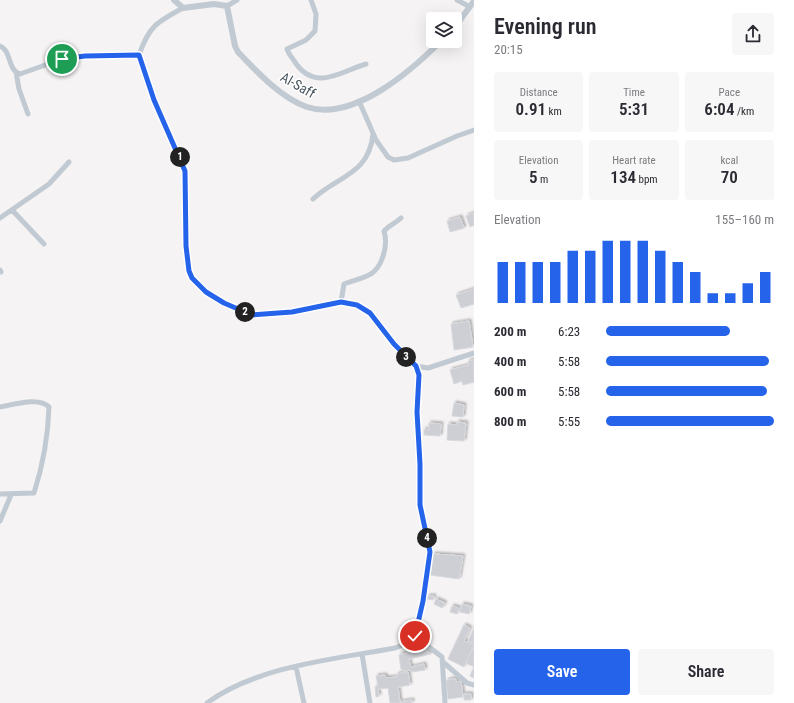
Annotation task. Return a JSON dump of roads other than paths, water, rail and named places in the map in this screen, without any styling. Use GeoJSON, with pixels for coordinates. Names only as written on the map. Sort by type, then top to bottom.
{"type":"FeatureCollection","features":[{"type":"Feature","properties":{"kind":"street"},"geometry":{"type":"LineString","coordinates":[[174,0],[183,8]]}},
{"type":"Feature","properties":{"kind":"street"},"geometry":{"type":"LineString","coordinates":[[207,703],[241,683],[263,674],[400,647],[408,643],[415,636],[423,601],[430,552],[420,505],[420,464],[417,412],[419,375],[416,366],[394,344],[370,313],[357,305],[341,302],[292,312],[252,315],[224,303],[206,292],[192,278],[189,271],[186,246],[185,171],[154,100],[139,55],[145,37],[155,25],[183,8],[214,4],[227,6],[237,0]]}},
{"type":"Feature","properties":{"kind":"street"},"geometry":{"type":"LineString","coordinates":[[311,0],[316,14],[315,31],[306,40],[290,46],[287,49],[305,74],[322,78],[332,77],[366,64]]}},
{"type":"Feature","properties":{"kind":"street"},"geometry":{"type":"LineString","coordinates":[[457,0],[470,7]]}},
{"type":"Feature","properties":{"kind":"street"},"geometry":{"type":"LineString","coordinates":[[462,17],[474,1]]}},
{"type":"Feature","properties":{"kind":"street","name":"Al-Saff"},"geometry":{"type":"LineString","coordinates":[[227,6],[238,52],[270,83],[306,106],[331,108],[359,101],[383,90],[397,80],[433,48]]}},
{"type":"Feature","properties":{"kind":"street"},"geometry":{"type":"LineString","coordinates":[[0,46],[7,52],[13,69],[16,72],[19,89],[28,114]]}},
{"type":"Feature","properties":{"kind":"street"},"geometry":{"type":"LineString","coordinates":[[16,72],[20,74],[28,72],[49,63],[74,57],[139,55]]}},
{"type":"Feature","properties":{"kind":"street"},"geometry":{"type":"LineString","coordinates":[[359,101],[373,134],[388,157],[401,160],[474,130]]}},
{"type":"Feature","properties":{"kind":"street"},"geometry":{"type":"LineString","coordinates":[[313,199],[322,191],[348,177],[357,168],[368,152],[373,134]]}},
{"type":"Feature","properties":{"kind":"street"},"geometry":{"type":"LineString","coordinates":[[0,218],[49,184],[69,162]]}},
{"type":"Feature","properties":{"kind":"street"},"geometry":{"type":"LineString","coordinates":[[12,210],[44,244]]}},
{"type":"Feature","properties":{"kind":"street"},"geometry":{"type":"LineString","coordinates":[[341,302],[344,284],[368,276],[379,268],[385,252],[386,240],[384,231],[389,225],[396,223],[401,218]]}},
{"type":"Feature","properties":{"kind":"street"},"geometry":{"type":"LineString","coordinates":[[419,375],[428,368],[474,353]]}},
{"type":"Feature","properties":{"kind":"street"},"geometry":{"type":"LineString","coordinates":[[416,366],[428,368]]}},
{"type":"Feature","properties":{"kind":"street"},"geometry":{"type":"LineString","coordinates":[[0,407],[38,402],[46,404],[49,407],[49,424],[42,469],[34,493],[11,495],[0,494]]}},
{"type":"Feature","properties":{"kind":"street"},"geometry":{"type":"LineString","coordinates":[[0,521],[11,495]]}},
{"type":"Feature","properties":{"kind":"street"},"geometry":{"type":"LineString","coordinates":[[415,636],[442,657],[445,703]]}},
{"type":"Feature","properties":{"kind":"street"},"geometry":{"type":"LineString","coordinates":[[362,654],[370,703]]}},
{"type":"Feature","properties":{"kind":"street"},"geometry":{"type":"LineString","coordinates":[[443,662],[467,682],[474,685]]}},
{"type":"Feature","properties":{"kind":"street"},"geometry":{"type":"LineString","coordinates":[[296,667],[304,703]]}}]}
